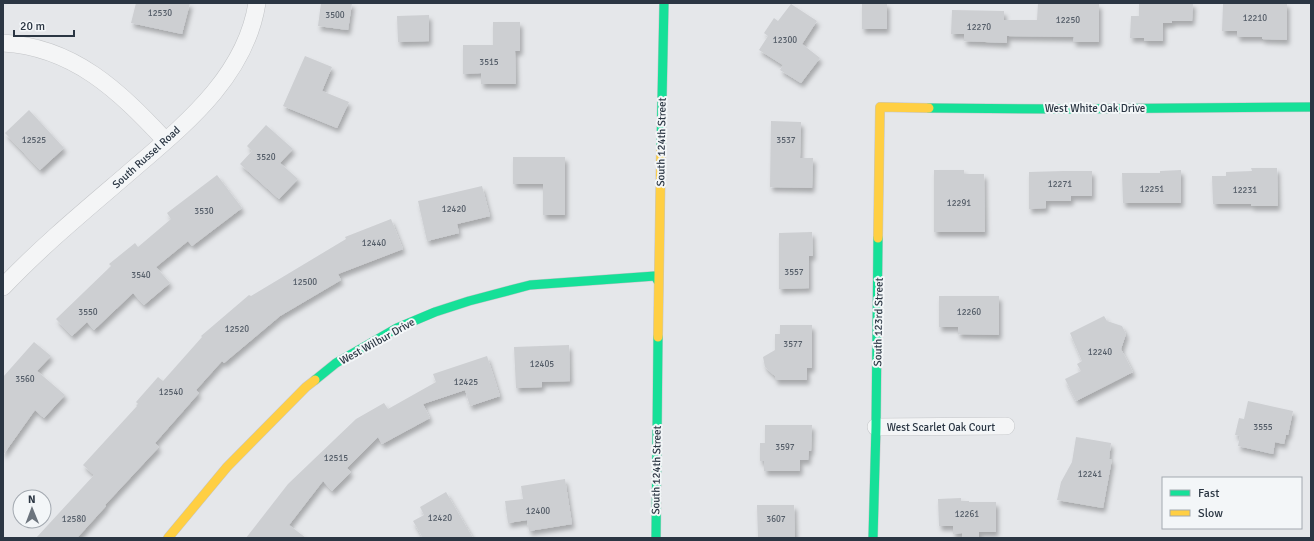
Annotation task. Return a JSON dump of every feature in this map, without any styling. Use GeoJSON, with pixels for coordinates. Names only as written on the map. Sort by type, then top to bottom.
{"type":"FeatureCollection","features":[{"type":"Feature","properties":{"kind":"street","name":"South Russel Road"},"geometry":{"type":"LineString","coordinates":[[3,287],[50,241],[206,103],[225,79],[242,50],[250,31],[257,3]]}},
{"type":"Feature","properties":{"kind":"street","name":"South 124th Street"},"geometry":{"type":"LineString","coordinates":[[656,538],[656,279],[664,3]]}},
{"type":"Feature","properties":{"kind":"street"},"geometry":{"type":"LineString","coordinates":[[3,42],[18,43],[45,50],[72,60],[104,81],[134,107],[165,140]]}},
{"type":"Feature","properties":{"kind":"street","name":"West White Oak Drive"},"geometry":{"type":"LineString","coordinates":[[880,107],[1064,109],[1311,107]]}},
{"type":"Feature","properties":{"kind":"street","name":"South 123rd Street"},"geometry":{"type":"LineString","coordinates":[[873,538],[880,107]]}},
{"type":"Feature","properties":{"kind":"street","name":"West Wilbur Drive"},"geometry":{"type":"LineString","coordinates":[[168,538],[227,467],[306,387],[336,363],[397,328],[469,300],[530,285],[600,279],[656,279]]}},
{"type":"Feature","properties":{"kind":"street","name":"West Scarlet Oak Court"},"geometry":{"type":"LineString","coordinates":[[876,427],[1006,426]]}},
{"type":"Feature","properties":{"kind":"building"},"geometry":{"type":"Polygon","coordinates":[[[136,3],[190,3],[182,34],[131,23],[136,3]]]}},
{"type":"Feature","properties":{"kind":"building"},"geometry":{"type":"Polygon","coordinates":[[[321,3],[352,3],[348,30],[318,26],[321,3]]]}},
{"type":"Feature","properties":{"kind":"building"},"geometry":{"type":"Polygon","coordinates":[[[862,3],[887,3],[887,29],[862,29],[862,3]]]}},
{"type":"Feature","properties":{"kind":"building"},"geometry":{"type":"Polygon","coordinates":[[[1038,3],[1099,4],[1099,42],[1073,42],[1074,37],[1007,36],[1007,43],[964,41],[964,34],[951,34],[952,10],[1004,11],[1004,20],[1037,20],[1038,3]]]}},
{"type":"Feature","properties":{"kind":"building"},"geometry":{"type":"Polygon","coordinates":[[[1139,3],[1193,3],[1192,21],[1172,21],[1172,23],[1163,23],[1163,41],[1144,41],[1144,38],[1130,38],[1131,16],[1139,16],[1139,3]]]}},
{"type":"Feature","properties":{"kind":"building"},"geometry":{"type":"Polygon","coordinates":[[[1287,3],[1287,40],[1262,39],[1262,37],[1237,37],[1237,31],[1222,31],[1223,4],[1287,3]]]}},
{"type":"Feature","properties":{"kind":"building"},"geometry":{"type":"Polygon","coordinates":[[[791,4],[817,21],[802,44],[820,58],[801,83],[780,70],[783,65],[759,50],[768,36],[764,33],[774,18],[778,21],[791,4]]]}},
{"type":"Feature","properties":{"kind":"building"},"geometry":{"type":"Polygon","coordinates":[[[429,15],[429,41],[398,42],[397,16],[429,15]]]}},
{"type":"Feature","properties":{"kind":"building"},"geometry":{"type":"Polygon","coordinates":[[[493,22],[520,22],[520,51],[515,51],[516,84],[481,84],[481,73],[463,74],[463,45],[493,45],[493,22]]]}},
{"type":"Feature","properties":{"kind":"building"},"geometry":{"type":"Polygon","coordinates":[[[305,56],[332,67],[322,91],[349,102],[337,128],[283,106],[305,56]]]}},
{"type":"Feature","properties":{"kind":"building"},"geometry":{"type":"Polygon","coordinates":[[[29,110],[64,148],[40,170],[5,133],[29,110]]]}},
{"type":"Feature","properties":{"kind":"building"},"geometry":{"type":"Polygon","coordinates":[[[771,121],[801,122],[800,158],[813,158],[812,188],[770,187],[771,121]]]}},
{"type":"Feature","properties":{"kind":"building"},"geometry":{"type":"Polygon","coordinates":[[[266,125],[293,149],[280,163],[298,179],[279,199],[240,164],[252,151],[247,146],[266,125]]]}},
{"type":"Feature","properties":{"kind":"building"},"geometry":{"type":"Polygon","coordinates":[[[513,157],[565,157],[565,215],[543,215],[543,184],[513,184],[513,157]]]}},
{"type":"Feature","properties":{"kind":"building"},"geometry":{"type":"Polygon","coordinates":[[[1251,168],[1277,168],[1278,206],[1213,204],[1212,176],[1226,176],[1226,172],[1252,171],[1251,168]]]}},
{"type":"Feature","properties":{"kind":"building"},"geometry":{"type":"Polygon","coordinates":[[[934,170],[964,170],[964,174],[984,174],[985,232],[934,232],[934,170]]]}},
{"type":"Feature","properties":{"kind":"building"},"geometry":{"type":"Polygon","coordinates":[[[1181,170],[1181,203],[1123,203],[1122,173],[1160,173],[1160,171],[1181,170]]]}},
{"type":"Feature","properties":{"kind":"building"},"geometry":{"type":"Polygon","coordinates":[[[1092,171],[1092,196],[1071,196],[1071,201],[1046,201],[1046,208],[1029,209],[1029,172],[1092,171]]]}},
{"type":"Feature","properties":{"kind":"building"},"geometry":{"type":"Polygon","coordinates":[[[217,175],[242,208],[192,246],[188,241],[156,267],[170,283],[144,305],[133,293],[94,330],[87,322],[72,336],[56,319],[111,266],[109,264],[135,243],[138,247],[171,219],[167,213],[217,175]]]}},
{"type":"Feature","properties":{"kind":"building"},"geometry":{"type":"Polygon","coordinates":[[[482,186],[490,216],[457,224],[459,233],[427,241],[418,201],[482,186]]]}},
{"type":"Feature","properties":{"kind":"building"},"geometry":{"type":"Polygon","coordinates":[[[391,219],[403,249],[338,274],[341,280],[280,316],[224,363],[222,361],[196,390],[199,393],[155,443],[159,447],[105,505],[106,506],[77,538],[36,538],[44,529],[52,529],[52,521],[94,475],[83,465],[137,406],[136,405],[138,404],[136,402],[158,377],[163,381],[202,337],[201,336],[249,295],[251,296],[346,239],[345,237],[391,219]]]}},
{"type":"Feature","properties":{"kind":"building"},"geometry":{"type":"Polygon","coordinates":[[[812,232],[813,256],[809,256],[809,288],[779,289],[779,233],[812,232]]]}},
{"type":"Feature","properties":{"kind":"building"},"geometry":{"type":"Polygon","coordinates":[[[939,296],[999,296],[999,335],[958,334],[958,327],[939,327],[939,296]]]}},
{"type":"Feature","properties":{"kind":"building"},"geometry":{"type":"Polygon","coordinates":[[[1104,316],[1107,321],[1122,326],[1126,334],[1121,349],[1133,372],[1076,401],[1065,379],[1081,371],[1077,364],[1082,361],[1070,333],[1104,316]]]}},
{"type":"Feature","properties":{"kind":"building"},"geometry":{"type":"Polygon","coordinates":[[[780,325],[812,325],[812,368],[807,368],[807,380],[775,380],[775,376],[765,367],[763,357],[775,350],[775,334],[780,334],[780,325]]]}},
{"type":"Feature","properties":{"kind":"building"},"geometry":{"type":"Polygon","coordinates":[[[34,342],[51,356],[37,371],[65,395],[44,418],[35,410],[3,455],[3,377],[34,342]]]}},
{"type":"Feature","properties":{"kind":"building"},"geometry":{"type":"Polygon","coordinates":[[[569,345],[570,381],[542,382],[542,387],[516,388],[514,347],[569,345]]]}},
{"type":"Feature","properties":{"kind":"building"},"geometry":{"type":"Polygon","coordinates":[[[487,356],[500,396],[470,406],[465,390],[423,404],[430,418],[382,444],[378,437],[347,468],[351,472],[332,491],[323,481],[289,525],[306,538],[246,538],[288,484],[356,419],[384,403],[388,409],[436,382],[433,374],[487,356]]]}},
{"type":"Feature","properties":{"kind":"building"},"geometry":{"type":"Polygon","coordinates":[[[1248,401],[1293,411],[1288,435],[1286,435],[1284,444],[1275,442],[1273,454],[1238,446],[1240,436],[1235,435],[1239,418],[1244,419],[1248,401]]]}},
{"type":"Feature","properties":{"kind":"building"},"geometry":{"type":"Polygon","coordinates":[[[765,425],[812,425],[811,451],[809,451],[808,460],[800,460],[800,471],[764,471],[764,461],[760,461],[760,443],[765,443],[765,425]]]}},
{"type":"Feature","properties":{"kind":"building"},"geometry":{"type":"Polygon","coordinates":[[[1076,437],[1111,443],[1109,459],[1112,459],[1103,508],[1057,500],[1061,482],[1072,462],[1076,437]]]}},
{"type":"Feature","properties":{"kind":"building"},"geometry":{"type":"Polygon","coordinates":[[[565,479],[572,524],[529,531],[527,520],[508,523],[505,501],[523,499],[521,486],[565,479]]]}},
{"type":"Feature","properties":{"kind":"building"},"geometry":{"type":"Polygon","coordinates":[[[446,492],[473,538],[423,538],[413,521],[424,515],[420,507],[446,492]]]}},
{"type":"Feature","properties":{"kind":"building"},"geometry":{"type":"Polygon","coordinates":[[[961,498],[961,501],[969,502],[996,502],[996,532],[979,532],[979,538],[962,538],[962,533],[953,534],[953,526],[939,526],[938,499],[961,498]]]}},
{"type":"Feature","properties":{"kind":"building"},"geometry":{"type":"Polygon","coordinates":[[[757,505],[794,505],[795,538],[758,538],[757,505]]]}},
{"type":"Feature","properties":{"kind":"traffic: fast"},"geometry":{"type":"LineString","coordinates":[[661,148],[664,3]]}},
{"type":"Feature","properties":{"kind":"traffic: fast"},"geometry":{"type":"LineString","coordinates":[[929,108],[1064,109],[1311,107]]}},
{"type":"Feature","properties":{"kind":"traffic: fast"},"geometry":{"type":"LineString","coordinates":[[873,538],[878,238]]}},
{"type":"Feature","properties":{"kind":"traffic: fast"},"geometry":{"type":"LineString","coordinates":[[315,380],[336,363],[397,328],[435,312],[469,301],[530,285],[655,276],[658,281]]}},
{"type":"Feature","properties":{"kind":"traffic: fast"},"geometry":{"type":"LineString","coordinates":[[656,538],[658,337]]}},
{"type":"Feature","properties":{"kind":"traffic: slow"},"geometry":{"type":"LineString","coordinates":[[878,238],[880,107],[929,108]]}},
{"type":"Feature","properties":{"kind":"traffic: slow"},"geometry":{"type":"LineString","coordinates":[[658,337],[661,148]]}},
{"type":"Feature","properties":{"kind":"traffic: slow"},"geometry":{"type":"LineString","coordinates":[[168,538],[227,467],[306,387],[315,380]]}}]}
